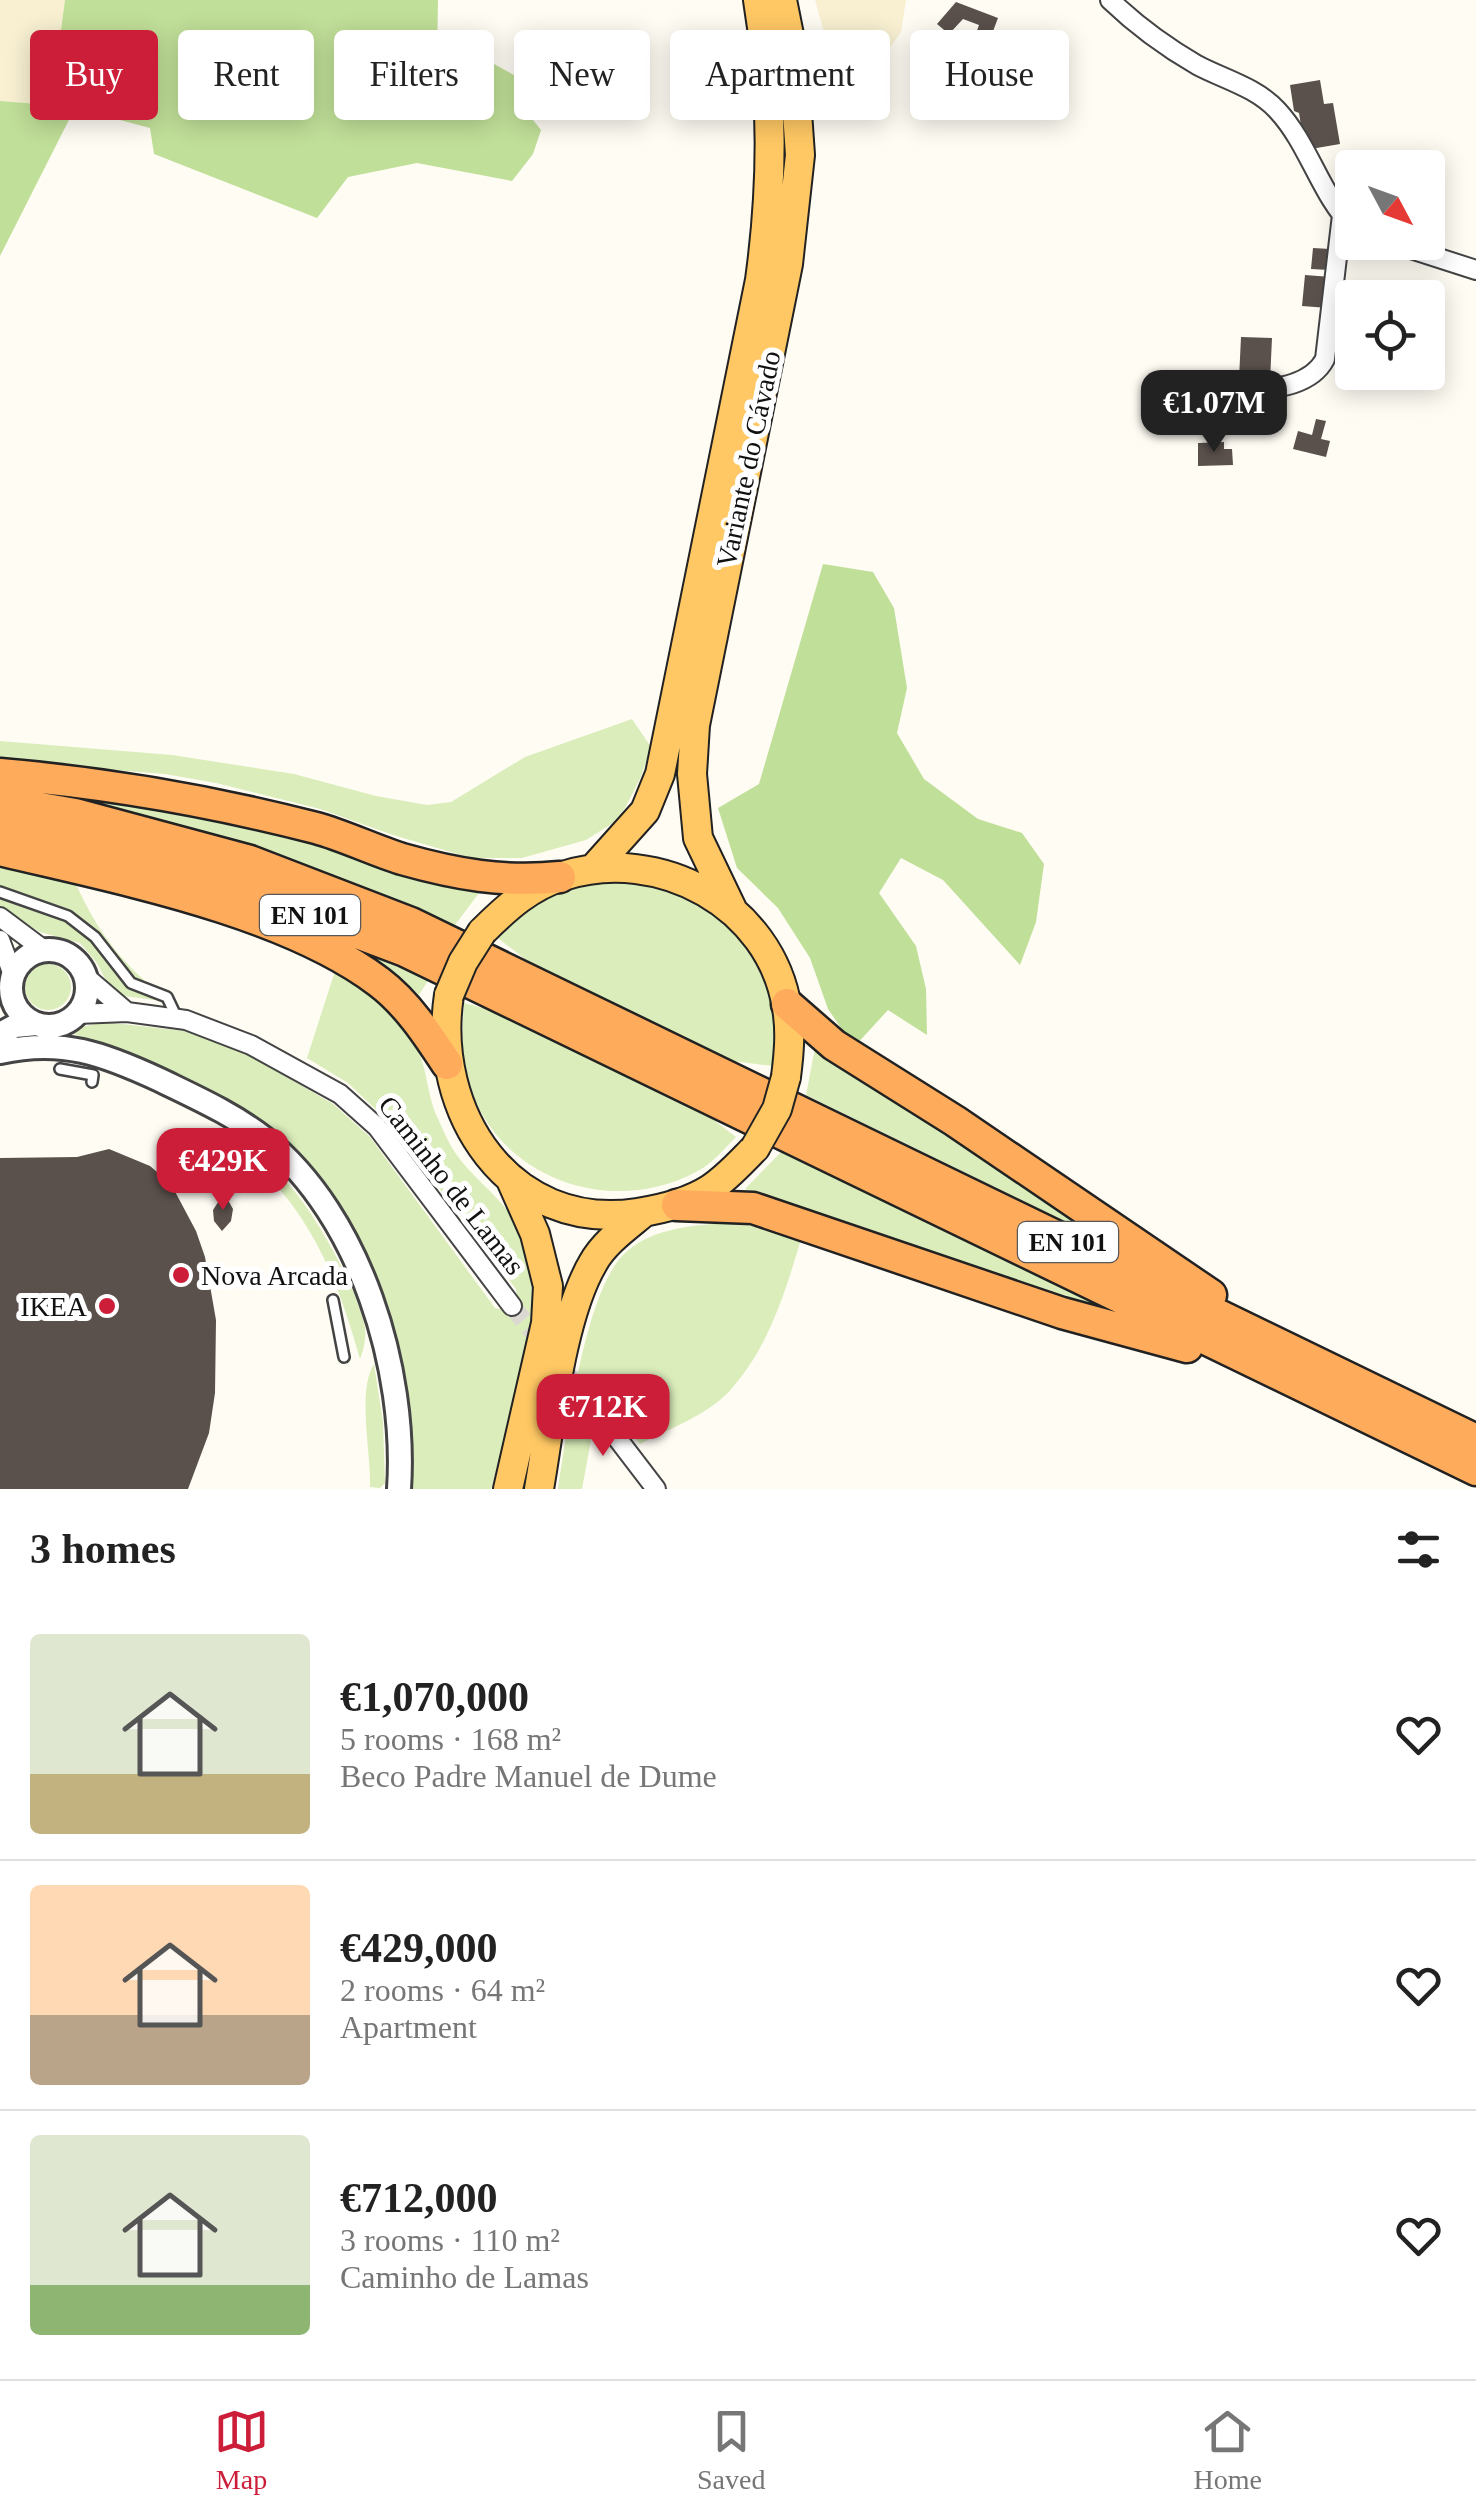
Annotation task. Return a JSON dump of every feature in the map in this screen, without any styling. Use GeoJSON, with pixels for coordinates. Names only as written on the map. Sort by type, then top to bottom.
{"type":"FeatureCollection","features":[{"type":"Feature","properties":{"kind":"highway"},"geometry":{"type":"LineString","coordinates":[[0,774],[159,792],[230,807],[484,879],[560,877]]}},
{"type":"Feature","properties":{"kind":"highway","name":"EN 101"},"geometry":{"type":"LineString","coordinates":[[0,801],[75,814],[250,861],[411,922],[1467,1436]]}},
{"type":"Feature","properties":{"kind":"highway","name":"EN 101"},"geometry":{"type":"LineString","coordinates":[[0,829],[68,842],[241,888],[405,952],[1476,1471]]}},
{"type":"Feature","properties":{"kind":"highway"},"geometry":{"type":"LineString","coordinates":[[0,850],[234,911],[323,949],[382,984],[417,1022],[447,1064]]}},
{"type":"Feature","properties":{"kind":"highway"},"geometry":{"type":"LineString","coordinates":[[786,1004],[834,1045],[955,1121],[1210,1294],[1429,1405],[1467,1436]]}},
{"type":"Feature","properties":{"kind":"highway"},"geometry":{"type":"LineString","coordinates":[[677,1205],[754,1208],[1062,1313],[1175,1342],[1440,1464],[1476,1471]]}},
{"type":"Feature","properties":{"kind":"main road","name":"Variante do Cávado"},"geometry":{"type":"LineString","coordinates":[[593,869],[644,812],[660,774],[760,280],[770,210],[773,136],[758,0]]}},
{"type":"Feature","properties":{"kind":"main road","name":"Variante do Cávado"},"geometry":{"type":"LineString","coordinates":[[733,911],[698,838],[693,758],[695,726],[788,264],[800,156],[793,54],[782,0]]}},
{"type":"Feature","properties":{"kind":"main road"},"geometry":{"type":"LineString","coordinates":[[508,1489],[546,1323],[548,1286],[535,1234],[510,1179],[467,1125],[447,1064],[444,1026],[449,995],[482,932],[530,890],[560,877],[593,869],[628,867],[673,876],[705,891],[733,911],[757,938],[775,969],[786,1004],[790,1040],[777,1110],[755,1148],[710,1189],[677,1205],[611,1217],[578,1212],[542,1199],[510,1179]]}},
{"type":"Feature","properties":{"kind":"main road"},"geometry":{"type":"LineString","coordinates":[[539,1489],[571,1320],[584,1282],[604,1248],[644,1212]]}},
{"type":"Feature","properties":{"kind":"street"},"geometry":{"type":"LineString","coordinates":[[1110,0],[1148,33],[1276,108],[1335,201]]}},
{"type":"Feature","properties":{"kind":"street"},"geometry":{"type":"LineString","coordinates":[[1231,394],[1276,387],[1319,371],[1325,359],[1341,260]]}},
{"type":"Feature","properties":{"kind":"street"},"geometry":{"type":"LineString","coordinates":[[1445,260],[1476,270]]}},
{"type":"Feature","properties":{"kind":"street"},"geometry":{"type":"LineString","coordinates":[[0,917],[44,950],[70,956],[85,976],[127,1012]]}},
{"type":"Feature","properties":{"kind":"street"},"geometry":{"type":"LineString","coordinates":[[0,940],[8,996],[25,1018],[56,1021],[80,1048]]}},
{"type":"Feature","properties":{"kind":"street"},"geometry":{"type":"LineString","coordinates":[[8,996],[31,955],[44,950]]}},
{"type":"Feature","properties":{"kind":"street"},"geometry":{"type":"LineString","coordinates":[[0,1034],[15,1026],[56,1021],[87,991],[85,976]]}},
{"type":"Feature","properties":{"kind":"street","name":"Caminho de Lamas"},"geometry":{"type":"LineString","coordinates":[[56,1021],[127,1012],[177,1018],[251,1045],[340,1094],[377,1127],[512,1306]]}},
{"type":"Feature","properties":{"kind":"street"},"geometry":{"type":"LineString","coordinates":[[0,1052],[28,1046],[80,1048],[130,1066],[238,1119],[268,1142],[308,1185],[348,1244],[375,1306],[388,1358],[400,1452],[399,1489]]}},
{"type":"Feature","properties":{"kind":"street"},"geometry":{"type":"LineString","coordinates":[[588,1400],[656,1489]]}},
{"type":"Feature","properties":{"kind":"lane"},"geometry":{"type":"LineString","coordinates":[[0,892],[68,916],[95,937],[130,983],[167,997],[177,1018]]}},
{"type":"Feature","properties":{"kind":"lane"},"geometry":{"type":"LineString","coordinates":[[60,1069],[93,1075],[92,1082]]}},
{"type":"Feature","properties":{"kind":"lane"},"geometry":{"type":"LineString","coordinates":[[333,1300],[344,1358]]}},
{"type":"Feature","properties":{"kind":"shaded area"},"geometry":{"type":"Polygon","coordinates":[[[0,0],[65,0],[61,30],[30,30],[30,103],[0,101],[0,0]]]}},
{"type":"Feature","properties":{"kind":"shaded area"},"geometry":{"type":"Polygon","coordinates":[[[815,0],[906,0],[901,32],[890,48],[890,30],[823,30],[815,0]]]}},
{"type":"Feature","properties":{"kind":"green space"},"geometry":{"type":"Polygon","coordinates":[[[65,0],[438,0],[437,30],[334,30],[334,120],[494,120],[494,64],[514,75],[514,120],[533,120],[541,130],[533,154],[512,181],[417,163],[348,177],[317,218],[154,154],[150,128],[120,120],[158,120],[158,30],[61,30],[65,0]]]}},
{"type":"Feature","properties":{"kind":"green space"},"geometry":{"type":"Polygon","coordinates":[[[0,101],[30,103],[30,120],[69,120],[0,256],[0,101]]]}},
{"type":"Feature","properties":{"kind":"green space"},"geometry":{"type":"Polygon","coordinates":[[[823,564],[873,572],[894,608],[907,688],[897,733],[924,779],[978,819],[1022,833],[1044,864],[1036,922],[1020,965],[943,880],[901,858],[879,893],[916,946],[926,989],[927,1035],[888,1010],[854,1047],[828,1009],[810,958],[778,908],[737,868],[718,808],[759,784],[823,564]]]}},
{"type":"Feature","properties":{"kind":"green space"},"geometry":{"type":"Polygon","coordinates":[[[632,719],[651,747],[625,808],[613,823],[586,840],[522,858],[471,858],[320,809],[216,783],[165,774],[0,761],[0,741],[172,755],[294,774],[427,805],[451,802],[525,757],[632,719]]]}},
{"type":"Feature","properties":{"kind":"green space"},"geometry":{"type":"Polygon","coordinates":[[[0,789],[101,797],[251,824],[479,893],[455,925],[252,846],[125,813],[0,789]]]}},
{"type":"Feature","properties":{"kind":"green space"},"geometry":{"type":"Polygon","coordinates":[[[0,862],[74,880],[113,947],[169,1002],[124,996],[109,986],[80,943],[40,932],[0,908],[0,862]]]}},
{"type":"Feature","properties":{"kind":"green space"},"geometry":{"type":"Polygon","coordinates":[[[602,881],[630,882],[682,895],[726,921],[743,939],[769,989],[773,1066],[733,1061],[530,963],[498,938],[545,900],[602,881]]]}},
{"type":"Feature","properties":{"kind":"green space"},"geometry":{"type":"Polygon","coordinates":[[[320,932],[429,979],[419,995],[376,961],[320,932]]]}},
{"type":"Feature","properties":{"kind":"green space"},"geometry":{"type":"Polygon","coordinates":[[[48,964],[64,971],[71,987],[64,1003],[48,1010],[32,1003],[25,987],[32,971],[48,964]]]}},
{"type":"Feature","properties":{"kind":"green space"},"geometry":{"type":"Polygon","coordinates":[[[335,971],[373,996],[406,1029],[420,1055],[433,1105],[449,1142],[513,1219],[529,1260],[531,1325],[491,1489],[411,1489],[410,1419],[398,1358],[316,1178],[73,1033],[77,1028],[104,1022],[194,1032],[256,1059],[333,1104],[370,1137],[495,1308],[505,1310],[517,1299],[516,1289],[387,1120],[348,1083],[307,1058],[335,971]]]}},
{"type":"Feature","properties":{"kind":"green space"},"geometry":{"type":"Polygon","coordinates":[[[464,1003],[501,1013],[702,1111],[736,1137],[702,1169],[660,1186],[623,1191],[587,1188],[552,1177],[521,1159],[495,1133],[476,1102],[464,1056],[464,1003]]]}},
{"type":"Feature","properties":{"kind":"green space"},"geometry":{"type":"Polygon","coordinates":[[[815,1048],[969,1143],[1156,1266],[806,1095],[815,1048]]]}},
{"type":"Feature","properties":{"kind":"green space"},"geometry":{"type":"Polygon","coordinates":[[[783,1150],[1133,1318],[1035,1289],[745,1189],[783,1150]]]}},
{"type":"Feature","properties":{"kind":"green space"},"geometry":{"type":"Polygon","coordinates":[[[250,1158],[266,1164],[284,1180],[303,1202],[337,1257],[365,1328],[360,1359],[320,1250],[291,1203],[250,1158]]]}},
{"type":"Feature","properties":{"kind":"green space"},"geometry":{"type":"Polygon","coordinates":[[[740,1222],[801,1239],[775,1317],[746,1371],[713,1405],[640,1444],[613,1409],[599,1398],[588,1400],[582,1411],[592,1434],[582,1489],[558,1489],[588,1330],[610,1273],[624,1254],[649,1237],[679,1228],[740,1222]]]}},
{"type":"Feature","properties":{"kind":"green space"},"geometry":{"type":"Polygon","coordinates":[[[374,1364],[383,1422],[385,1483],[380,1488],[370,1487],[366,1422],[366,1390],[374,1364]]]}},
{"type":"Feature","properties":{"kind":"building"},"geometry":{"type":"Polygon","coordinates":[[[956,2],[998,18],[993,30],[977,30],[979,25],[963,19],[953,30],[944,30],[937,24],[956,2]]]}},
{"type":"Feature","properties":{"kind":"building"},"geometry":{"type":"Polygon","coordinates":[[[1320,80],[1324,104],[1333,103],[1340,144],[1305,150],[1290,85],[1320,80]]]}},
{"type":"Feature","properties":{"kind":"building"},"geometry":{"type":"Polygon","coordinates":[[[1313,248],[1330,249],[1329,270],[1311,269],[1313,248]]]}},
{"type":"Feature","properties":{"kind":"building"},"geometry":{"type":"Polygon","coordinates":[[[1305,275],[1331,277],[1328,308],[1302,306],[1305,275]]]}},
{"type":"Feature","properties":{"kind":"building"},"geometry":{"type":"Polygon","coordinates":[[[1241,337],[1272,338],[1270,381],[1239,379],[1241,337]]]}},
{"type":"Feature","properties":{"kind":"building"},"geometry":{"type":"Polygon","coordinates":[[[1281,393],[1285,413],[1253,418],[1249,398],[1281,393]]]}},
{"type":"Feature","properties":{"kind":"building"},"geometry":{"type":"Polygon","coordinates":[[[1316,419],[1326,421],[1321,439],[1330,441],[1326,457],[1293,449],[1298,431],[1312,435],[1316,419]]]}},
{"type":"Feature","properties":{"kind":"building"},"geometry":{"type":"Polygon","coordinates":[[[1224,442],[1224,449],[1232,449],[1233,465],[1198,466],[1198,443],[1224,442]]]}},
{"type":"Feature","properties":{"kind":"building","name":"IKEA"},"geometry":{"type":"Polygon","coordinates":[[[109,1149],[150,1166],[171,1184],[196,1231],[205,1257],[216,1320],[215,1393],[209,1433],[188,1489],[0,1489],[0,1158],[77,1157],[109,1149]]]}},
{"type":"Feature","properties":{"kind":"building"},"geometry":{"type":"Polygon","coordinates":[[[224,1193],[233,1209],[231,1221],[222,1231],[214,1221],[213,1210],[224,1193]]]}},
{"type":"Feature","properties":{"kind":"tunnel"},"geometry":{"type":"LineString","coordinates":[[512,1306],[588,1400]]}},
{"type":"Feature","properties":{"kind":"place","name":"Nova Arcada"},"geometry":{"type":"Point","coordinates":[181,1275]}},
{"type":"Feature","properties":{"kind":"place","name":"IKEA"},"geometry":{"type":"Point","coordinates":[107,1306]}}]}
